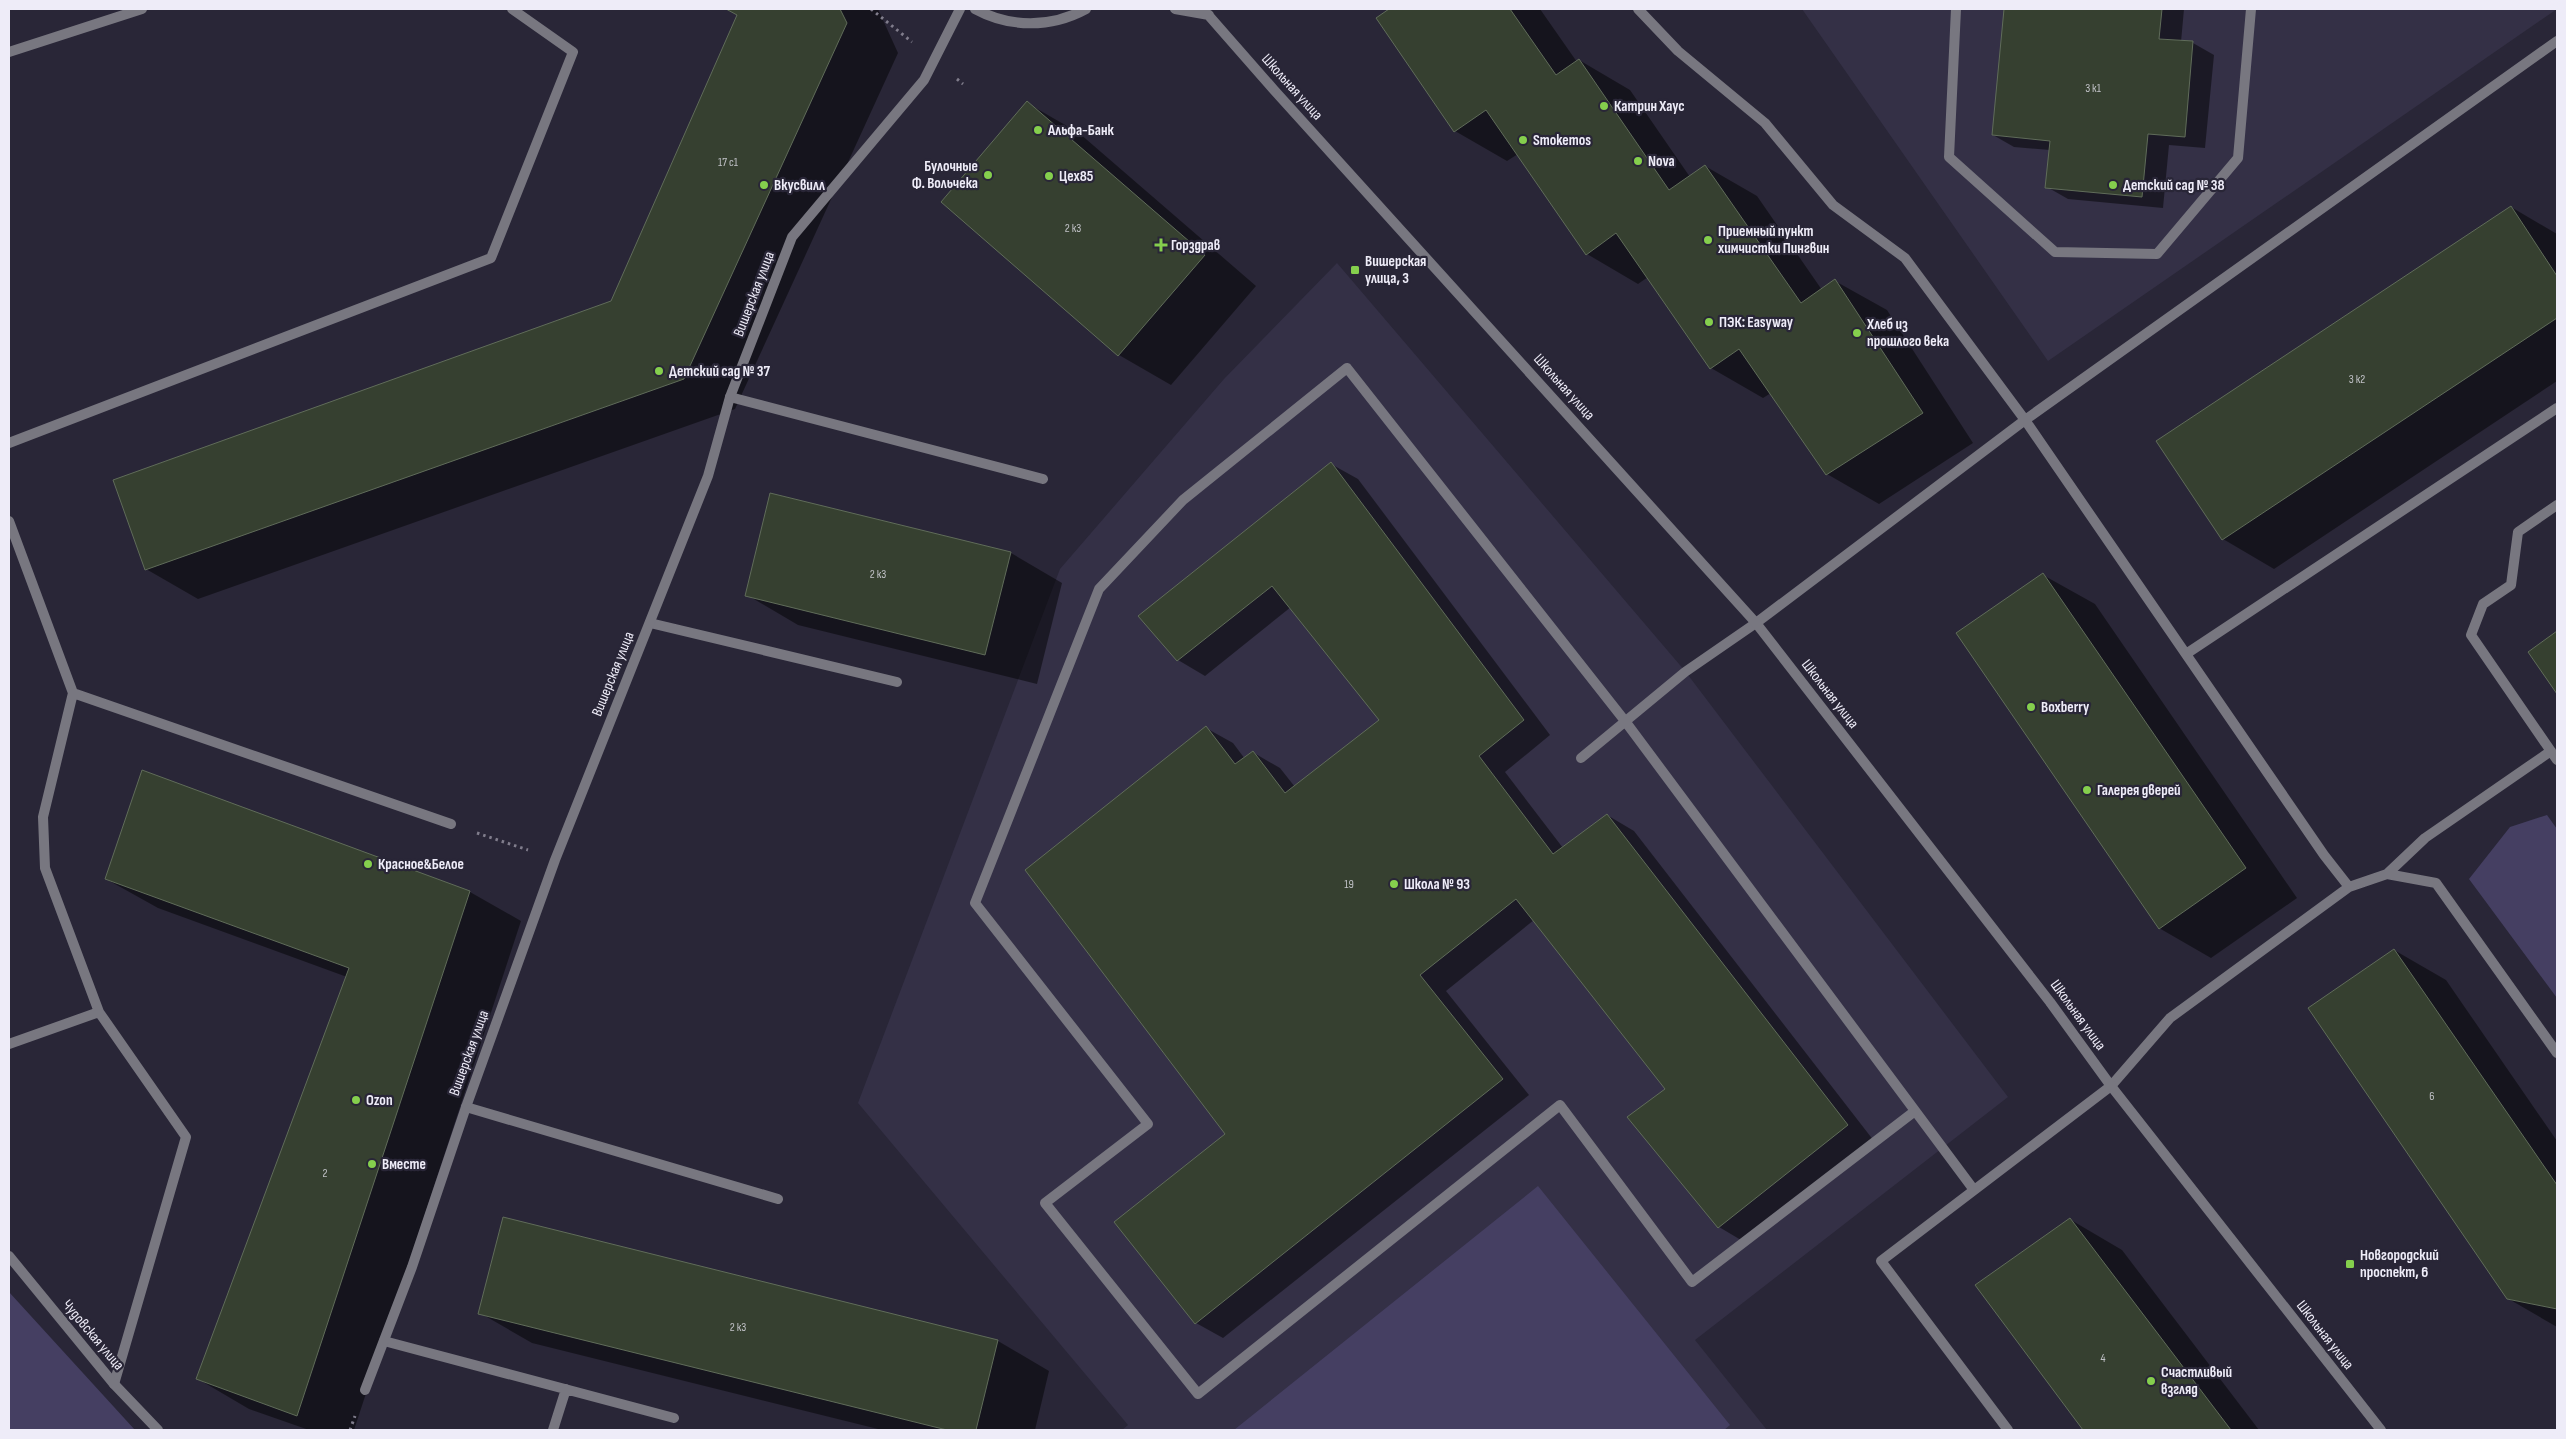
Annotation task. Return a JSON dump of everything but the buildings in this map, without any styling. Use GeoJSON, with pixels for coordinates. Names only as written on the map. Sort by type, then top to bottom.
{"type":"FeatureCollection","features":[{"type":"Feature","properties":{"kind":"street"},"geometry":{"type":"LineString","coordinates":[[9,52],[142,9]]}},
{"type":"Feature","properties":{"kind":"street"},"geometry":{"type":"LineString","coordinates":[[9,442],[490,258],[573,52],[512,9]]}},
{"type":"Feature","properties":{"kind":"street","name":"Вишерская улица"},"geometry":{"type":"LineString","coordinates":[[365,1390],[412,1267],[466,1107],[555,860],[708,476],[730,397],[792,237],[924,80],[960,9]]}},
{"type":"Feature","properties":{"kind":"street"},"geometry":{"type":"LineString","coordinates":[[975,9],[989,17],[1017,24],[1045,24],[1072,16],[1086,9]]}},
{"type":"Feature","properties":{"kind":"street","name":"Школьная улица"},"geometry":{"type":"LineString","coordinates":[[1175,9],[1206,12],[1756,623],[2050,1002],[2111,1086],[2381,1430]]}},
{"type":"Feature","properties":{"kind":"street"},"geometry":{"type":"LineString","coordinates":[[1638,9],[1678,51],[1766,123],[1833,205],[1905,258],[2025,420],[2349,887]]}},
{"type":"Feature","properties":{"kind":"street"},"geometry":{"type":"LineString","coordinates":[[1956,9],[1948,157],[2055,252],[2158,254],[2238,158],[2251,9]]}},
{"type":"Feature","properties":{"kind":"street"},"geometry":{"type":"LineString","coordinates":[[1581,758],[1686,672],[1756,623],[2025,420],[2557,41]]}},
{"type":"Feature","properties":{"kind":"street"},"geometry":{"type":"LineString","coordinates":[[1914,1111],[1692,1282],[1560,1106],[1198,1394],[1046,1203],[1148,1124],[975,903],[1100,589],[1183,500],[1347,368],[1625,721],[1974,1190]]}},
{"type":"Feature","properties":{"kind":"street"},"geometry":{"type":"LineString","coordinates":[[730,397],[1043,479]]}},
{"type":"Feature","properties":{"kind":"street"},"geometry":{"type":"LineString","coordinates":[[2186,654],[2557,408]]}},
{"type":"Feature","properties":{"kind":"street"},"geometry":{"type":"LineString","coordinates":[[2557,505],[2518,532],[2511,585],[2483,604],[2470,635],[2557,760]]}},
{"type":"Feature","properties":{"kind":"street"},"geometry":{"type":"LineString","coordinates":[[9,520],[74,693],[43,817],[45,868],[99,1012],[186,1137],[114,1384]]}},
{"type":"Feature","properties":{"kind":"street"},"geometry":{"type":"LineString","coordinates":[[650,623],[897,682]]}},
{"type":"Feature","properties":{"kind":"street"},"geometry":{"type":"LineString","coordinates":[[74,693],[452,824]]}},
{"type":"Feature","properties":{"kind":"street"},"geometry":{"type":"LineString","coordinates":[[2008,1430],[1882,1261],[2111,1086],[2170,1018],[2349,887],[2387,874],[2425,838],[2551,751]]}},
{"type":"Feature","properties":{"kind":"street"},"geometry":{"type":"LineString","coordinates":[[2387,874],[2436,883],[2557,1053]]}},
{"type":"Feature","properties":{"kind":"street"},"geometry":{"type":"LineString","coordinates":[[9,1044],[99,1012]]}},
{"type":"Feature","properties":{"kind":"street"},"geometry":{"type":"LineString","coordinates":[[466,1107],[778,1199]]}},
{"type":"Feature","properties":{"kind":"street","name":"Чудовская улица"},"geometry":{"type":"LineString","coordinates":[[9,1256],[114,1384],[158,1430]]}},
{"type":"Feature","properties":{"kind":"street"},"geometry":{"type":"LineString","coordinates":[[384,1341],[674,1418]]}},
{"type":"Feature","properties":{"kind":"street"},"geometry":{"type":"LineString","coordinates":[[552,1430],[566,1389]]}},
{"type":"Feature","properties":{"kind":"path"},"geometry":{"type":"LineString","coordinates":[[452,824],[555,860]]}},
{"type":"Feature","properties":{"kind":"shaded area","name":"Детский сад № 38"},"geometry":{"type":"Polygon","coordinates":[[[1802,9],[2557,9],[2048,361],[1802,9]]]}},
{"type":"Feature","properties":{"kind":"shaded area","name":"Школа № 93"},"geometry":{"type":"Polygon","coordinates":[[[1337,263],[1685,671],[2008,1097],[1695,1340],[1767,1430],[1122,1430],[1128,1425],[858,1103],[1060,569],[1224,379],[1337,263]]]}},
{"type":"Feature","properties":{"kind":"shaded area"},"geometry":{"type":"Polygon","coordinates":[[[2547,815],[2557,829],[2557,998],[2469,879],[2510,827],[2547,815]]]}},
{"type":"Feature","properties":{"kind":"shaded area"},"geometry":{"type":"Polygon","coordinates":[[[1538,1186],[1730,1425],[1724,1430],[1234,1430],[1538,1186]]]}},
{"type":"Feature","properties":{"kind":"shaded area"},"geometry":{"type":"Polygon","coordinates":[[[9,1292],[135,1430],[9,1430],[9,1292]]]}},
{"type":"Feature","properties":{"kind":"place","name":"Катрин Хаус"},"geometry":{"type":"Point","coordinates":[1604,106]}},
{"type":"Feature","properties":{"kind":"place","name":"Альфа-Банк"},"geometry":{"type":"Point","coordinates":[1038,130]}},
{"type":"Feature","properties":{"kind":"place","name":"Smokemos"},"geometry":{"type":"Point","coordinates":[1523,140]}},
{"type":"Feature","properties":{"kind":"place","name":"Nova"},"geometry":{"type":"Point","coordinates":[1638,161]}},
{"type":"Feature","properties":{"kind":"place","name":"Булочные Ф. Вольчека"},"geometry":{"type":"Point","coordinates":[988,175]}},
{"type":"Feature","properties":{"kind":"place","name":"Цех85"},"geometry":{"type":"Point","coordinates":[1049,176]}},
{"type":"Feature","properties":{"kind":"place","name":"Вкусвилл"},"geometry":{"type":"Point","coordinates":[764,185]}},
{"type":"Feature","properties":{"kind":"place","name":"Детский сад № 38"},"geometry":{"type":"Point","coordinates":[2113,185]}},
{"type":"Feature","properties":{"kind":"place","name":"Приемный пункт химчистки Пингвин"},"geometry":{"type":"Point","coordinates":[1708,240]}},
{"type":"Feature","properties":{"kind":"place","name":"Горздрав"},"geometry":{"type":"Point","coordinates":[1161,245]}},
{"type":"Feature","properties":{"kind":"place","name":"Вишерская улица, 3"},"geometry":{"type":"Point","coordinates":[1355,270]}},
{"type":"Feature","properties":{"kind":"place","name":"ПЭК: Easyway"},"geometry":{"type":"Point","coordinates":[1709,322]}},
{"type":"Feature","properties":{"kind":"place","name":"Хлеб из прошлого века"},"geometry":{"type":"Point","coordinates":[1857,333]}},
{"type":"Feature","properties":{"kind":"place","name":"Детский сад № 37"},"geometry":{"type":"Point","coordinates":[659,371]}},
{"type":"Feature","properties":{"kind":"place","name":"Boxberry"},"geometry":{"type":"Point","coordinates":[2031,707]}},
{"type":"Feature","properties":{"kind":"place","name":"Галерея дверей"},"geometry":{"type":"Point","coordinates":[2087,790]}},
{"type":"Feature","properties":{"kind":"place","name":"Красное&Белое"},"geometry":{"type":"Point","coordinates":[368,864]}},
{"type":"Feature","properties":{"kind":"place","name":"Школа № 93"},"geometry":{"type":"Point","coordinates":[1394,884]}},
{"type":"Feature","properties":{"kind":"place","name":"Ozon"},"geometry":{"type":"Point","coordinates":[356,1100]}},
{"type":"Feature","properties":{"kind":"place","name":"Вместе"},"geometry":{"type":"Point","coordinates":[372,1164]}},
{"type":"Feature","properties":{"kind":"place","name":"Новгородский проспект, 6"},"geometry":{"type":"Point","coordinates":[2350,1264]}},
{"type":"Feature","properties":{"kind":"place","name":"Счастливый взгляд"},"geometry":{"type":"Point","coordinates":[2151,1381]}}]}
